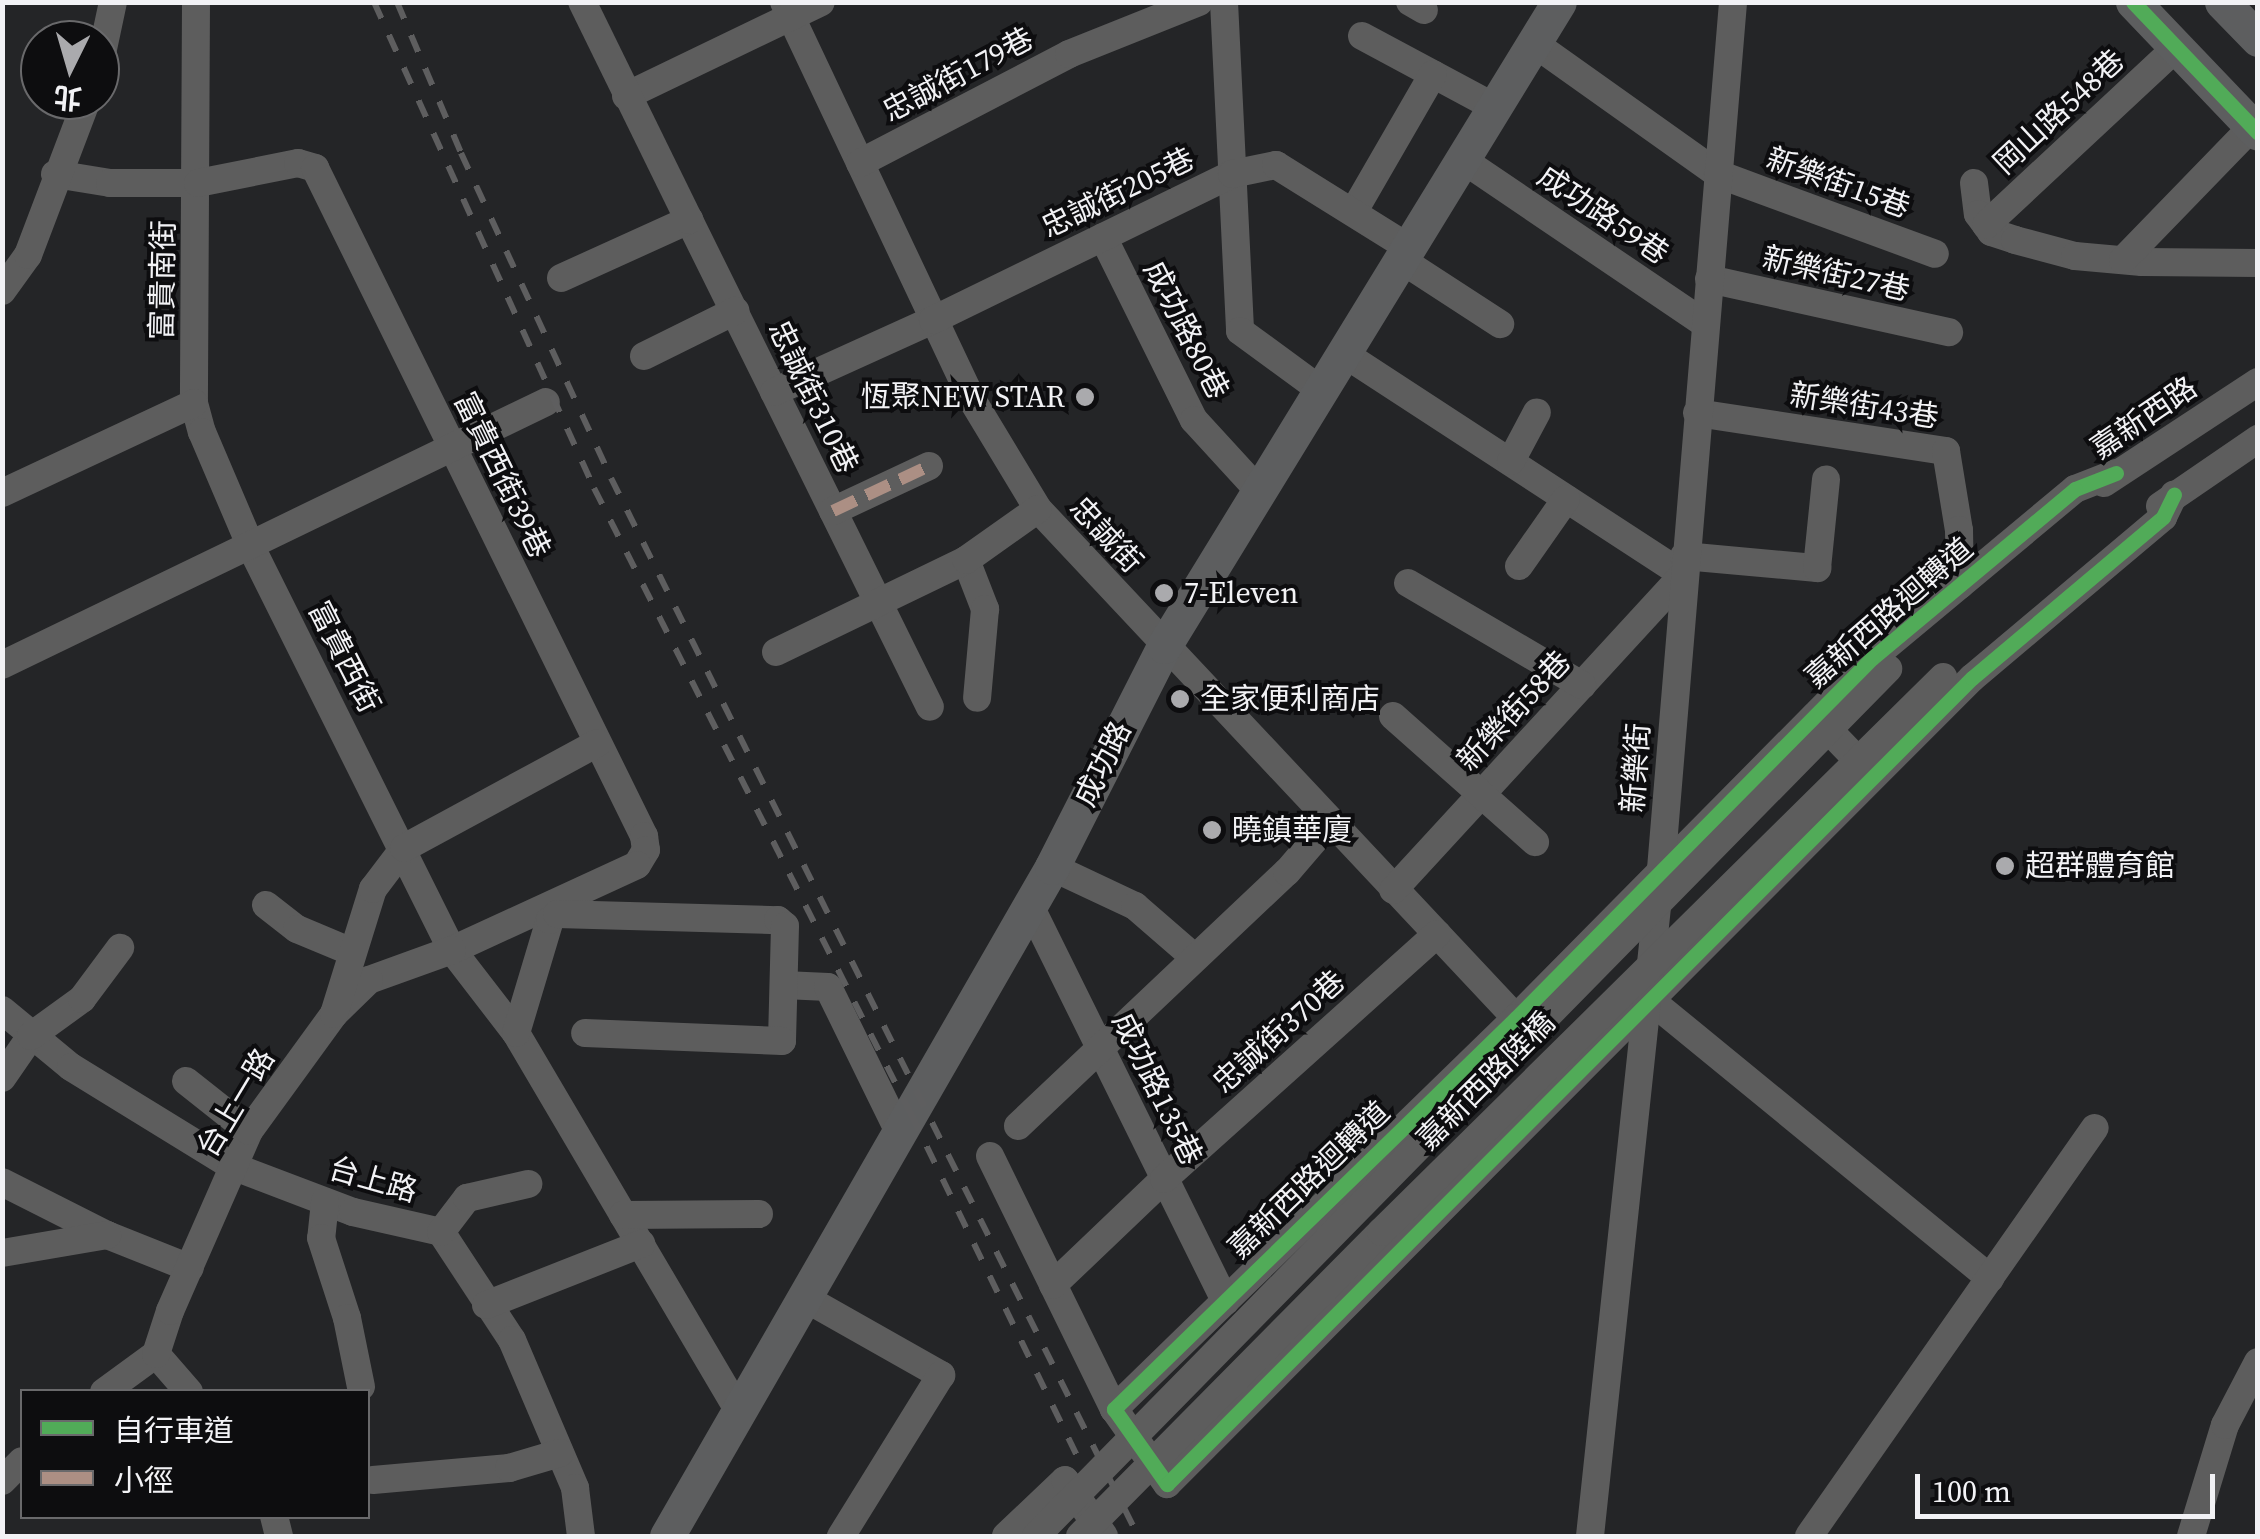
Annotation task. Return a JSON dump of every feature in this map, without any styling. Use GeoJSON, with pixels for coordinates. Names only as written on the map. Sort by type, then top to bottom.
{"type":"FeatureCollection","features":[{"type":"Feature","properties":{"kind":"main road"},"geometry":{"type":"LineString","coordinates":[[2133,2],[2255,130]]}},
{"type":"Feature","properties":{"kind":"main road"},"geometry":{"type":"LineString","coordinates":[[2222,2],[2258,39]]}},
{"type":"Feature","properties":{"kind":"main road","name":"成功路"},"geometry":{"type":"LineString","coordinates":[[667,1536],[1052,867],[1164,646],[1496,108],[1545,16]]}},
{"type":"Feature","properties":{"kind":"street","name":"富貴南街"},"geometry":{"type":"LineString","coordinates":[[196,2],[194,403],[252,547]]}},
{"type":"Feature","properties":{"kind":"street","name":"忠誠街310巷"},"geometry":{"type":"LineString","coordinates":[[582,2],[930,707]]}},
{"type":"Feature","properties":{"kind":"street"},"geometry":{"type":"LineString","coordinates":[[626,96],[787,10],[821,2]]}},
{"type":"Feature","properties":{"kind":"street","name":"忠誠街179巷"},"geometry":{"type":"LineString","coordinates":[[860,163],[1069,54],[1199,2]]}},
{"type":"Feature","properties":{"kind":"street","name":"忠誠街205巷"},"geometry":{"type":"LineString","coordinates":[[774,392],[933,320],[1232,174],[1224,2]]}},
{"type":"Feature","properties":{"kind":"street","name":"新樂街"},"geometry":{"type":"LineString","coordinates":[[1590,1536],[1604,1367],[1649,999],[1733,2]]}},
{"type":"Feature","properties":{"kind":"street","name":"忠誠街"},"geometry":{"type":"LineString","coordinates":[[787,10],[971,398],[1038,509],[1329,824],[1516,1018]]}},
{"type":"Feature","properties":{"kind":"street","name":"新樂街15巷"},"geometry":{"type":"LineString","coordinates":[[1545,16],[1718,174],[1935,254]]}},
{"type":"Feature","properties":{"kind":"street"},"geometry":{"type":"LineString","coordinates":[[1362,36],[1496,108]]}},
{"type":"Feature","properties":{"kind":"street","name":"岡山路548巷"},"geometry":{"type":"LineString","coordinates":[[1986,224],[2176,48]]}},
{"type":"Feature","properties":{"kind":"street"},"geometry":{"type":"LineString","coordinates":[[1354,211],[1433,74]]}},
{"type":"Feature","properties":{"kind":"street"},"geometry":{"type":"LineString","coordinates":[[2,291],[28,256],[55,174],[78,120]]}},
{"type":"Feature","properties":{"kind":"street"},"geometry":{"type":"LineString","coordinates":[[2123,260],[2255,130]]}},
{"type":"Feature","properties":{"kind":"street","name":"成功路59巷"},"geometry":{"type":"LineString","coordinates":[[1464,160],[1705,324]]}},
{"type":"Feature","properties":{"kind":"street","name":"富貴西街39巷"},"geometry":{"type":"LineString","coordinates":[[55,174],[110,183],[198,183],[298,163],[315,168],[644,836],[646,850],[637,864],[452,950]]}},
{"type":"Feature","properties":{"kind":"street"},"geometry":{"type":"LineString","coordinates":[[1322,391],[1240,332],[1232,174],[1276,166],[1354,211],[1500,324]]}},
{"type":"Feature","properties":{"kind":"street"},"geometry":{"type":"LineString","coordinates":[[1974,183],[1978,214],[1991,232],[2074,256],[2258,263]]}},
{"type":"Feature","properties":{"kind":"street"},"geometry":{"type":"LineString","coordinates":[[561,278],[689,220]]}},
{"type":"Feature","properties":{"kind":"street","name":"成功路80巷"},"geometry":{"type":"LineString","coordinates":[[1103,237],[1194,420],[1260,492]]}},
{"type":"Feature","properties":{"kind":"street","name":"新樂街27巷"},"geometry":{"type":"LineString","coordinates":[[1709,279],[1950,332]]}},
{"type":"Feature","properties":{"kind":"street"},"geometry":{"type":"LineString","coordinates":[[644,356],[735,310]]}},
{"type":"Feature","properties":{"kind":"street"},"geometry":{"type":"LineString","coordinates":[[1346,355],[1566,499],[1684,566],[1817,568],[1826,478]]}},
{"type":"Feature","properties":{"kind":"street","name":"嘉新西路"},"geometry":{"type":"LineString","coordinates":[[1888,668],[2116,473],[2258,382]]}},
{"type":"Feature","properties":{"kind":"street"},"geometry":{"type":"LineString","coordinates":[[2,665],[546,402]]}},
{"type":"Feature","properties":{"kind":"street"},"geometry":{"type":"LineString","coordinates":[[2,493],[194,403]]}},
{"type":"Feature","properties":{"kind":"street"},"geometry":{"type":"LineString","coordinates":[[1510,461],[1536,412]]}},
{"type":"Feature","properties":{"kind":"street","name":"新樂街43巷"},"geometry":{"type":"LineString","coordinates":[[1697,413],[1946,451],[1959,530],[1960,585]]}},
{"type":"Feature","properties":{"kind":"street"},"geometry":{"type":"LineString","coordinates":[[990,1156],[1114,1408],[1167,1484],[1972,678],[2163,518],[2174,494],[2258,439]]}},
{"type":"Feature","properties":{"kind":"street"},"geometry":{"type":"LineString","coordinates":[[833,511],[929,466]]}},
{"type":"Feature","properties":{"kind":"street","name":"嘉新西路迴轉道"},"geometry":{"type":"LineString","coordinates":[[1114,1408],[1516,1018],[1872,658],[2076,489],[2116,473]]}},
{"type":"Feature","properties":{"kind":"street","name":"嘉新西路陸橋"},"geometry":{"type":"LineString","coordinates":[[1080,1536],[1394,1218],[1942,677],[2174,494]]}},
{"type":"Feature","properties":{"kind":"street"},"geometry":{"type":"LineString","coordinates":[[1519,566],[1566,499]]}},
{"type":"Feature","properties":{"kind":"street"},"geometry":{"type":"LineString","coordinates":[[776,652],[966,560],[1038,509]]}},
{"type":"Feature","properties":{"kind":"street","name":"富貴西街"},"geometry":{"type":"LineString","coordinates":[[252,547],[452,950],[516,1034],[739,1410]]}},
{"type":"Feature","properties":{"kind":"street"},"geometry":{"type":"LineString","coordinates":[[966,560],[986,609],[977,698]]}},
{"type":"Feature","properties":{"kind":"street","name":"新樂街58巷"},"geometry":{"type":"LineString","coordinates":[[1393,890],[1582,685],[1684,566]]}},
{"type":"Feature","properties":{"kind":"street"},"geometry":{"type":"LineString","coordinates":[[1408,583],[1582,685]]}},
{"type":"Feature","properties":{"kind":"street","name":"嘉新西路陸橋"},"geometry":{"type":"LineString","coordinates":[[1036,1536],[1888,668]]}},
{"type":"Feature","properties":{"kind":"street"},"geometry":{"type":"LineString","coordinates":[[1392,716],[1534,842]]}},
{"type":"Feature","properties":{"kind":"street"},"geometry":{"type":"LineString","coordinates":[[1814,716],[1874,776]]}},
{"type":"Feature","properties":{"kind":"street"},"geometry":{"type":"LineString","coordinates":[[404,848],[596,743]]}},
{"type":"Feature","properties":{"kind":"street"},"geometry":{"type":"LineString","coordinates":[[1018,1126],[1287,872],[1329,824]]}},
{"type":"Feature","properties":{"kind":"street","name":"台上一路"},"geometry":{"type":"LineString","coordinates":[[156,1354],[249,1131],[334,1014],[373,888],[404,848]]}},
{"type":"Feature","properties":{"kind":"street"},"geometry":{"type":"LineString","coordinates":[[1052,867],[1136,906],[1195,958]]}},
{"type":"Feature","properties":{"kind":"street"},"geometry":{"type":"LineString","coordinates":[[266,905],[298,929],[352,952]]}},
{"type":"Feature","properties":{"kind":"street","name":"成功路135巷"},"geometry":{"type":"LineString","coordinates":[[1030,906],[1224,1301]]}},
{"type":"Feature","properties":{"kind":"street"},"geometry":{"type":"LineString","coordinates":[[516,1034],[550,920],[558,914],[778,920],[786,926],[782,1041],[585,1034]]}},
{"type":"Feature","properties":{"kind":"street","name":"忠誠街370巷"},"geometry":{"type":"LineString","coordinates":[[1053,1285],[1164,1179],[1437,934]]}},
{"type":"Feature","properties":{"kind":"street"},"geometry":{"type":"LineString","coordinates":[[2,1078],[32,1036],[82,1000],[120,948]]}},
{"type":"Feature","properties":{"kind":"street"},"geometry":{"type":"LineString","coordinates":[[334,1014],[370,980],[452,950]]}},
{"type":"Feature","properties":{"kind":"street"},"geometry":{"type":"LineString","coordinates":[[784,985],[828,986],[900,1134]]}},
{"type":"Feature","properties":{"kind":"street"},"geometry":{"type":"LineString","coordinates":[[1649,999],[1990,1278]]}},
{"type":"Feature","properties":{"kind":"street","name":"台上路"},"geometry":{"type":"LineString","coordinates":[[2,1010],[70,1067],[232,1166],[325,1202],[441,1232],[512,1340],[575,1488],[581,1536]]}},
{"type":"Feature","properties":{"kind":"street"},"geometry":{"type":"LineString","coordinates":[[186,1081],[249,1131]]}},
{"type":"Feature","properties":{"kind":"street"},"geometry":{"type":"LineString","coordinates":[[1809,1536],[2094,1128]]}},
{"type":"Feature","properties":{"kind":"street"},"geometry":{"type":"LineString","coordinates":[[2,1182],[107,1235],[190,1268]]}},
{"type":"Feature","properties":{"kind":"street"},"geometry":{"type":"LineString","coordinates":[[441,1232],[467,1198],[528,1184]]}},
{"type":"Feature","properties":{"kind":"street"},"geometry":{"type":"LineString","coordinates":[[325,1202],[321,1238],[347,1318],[362,1386]]}},
{"type":"Feature","properties":{"kind":"street"},"geometry":{"type":"LineString","coordinates":[[623,1214],[759,1214]]}},
{"type":"Feature","properties":{"kind":"street"},"geometry":{"type":"LineString","coordinates":[[2,1253],[107,1235]]}},
{"type":"Feature","properties":{"kind":"street"},"geometry":{"type":"LineString","coordinates":[[486,1305],[641,1244]]}},
{"type":"Feature","properties":{"kind":"street"},"geometry":{"type":"LineString","coordinates":[[804,1297],[941,1376],[841,1536]]}},
{"type":"Feature","properties":{"kind":"street"},"geometry":{"type":"LineString","coordinates":[[108,1389],[156,1354],[185,1389]]}},
{"type":"Feature","properties":{"kind":"street"},"geometry":{"type":"LineString","coordinates":[[2191,1536],[2225,1425],[2258,1362]]}},
{"type":"Feature","properties":{"kind":"street"},"geometry":{"type":"LineString","coordinates":[[374,1480],[509,1468],[560,1453]]}},
{"type":"Feature","properties":{"kind":"street"},"geometry":{"type":"LineString","coordinates":[[1006,1536],[1066,1480],[1104,1536]]}},
{"type":"Feature","properties":{"kind":"railway"},"geometry":{"type":"LineString","coordinates":[[374,2],[594,488],[911,1114],[1116,1536]]}},
{"type":"Feature","properties":{"kind":"railway"},"geometry":{"type":"LineString","coordinates":[[397,2],[461,153],[611,478],[1138,1536]]}},
{"type":"Feature","properties":{"kind":"marked path"},"geometry":{"type":"LineString","coordinates":[[833,511],[929,466]]}},
{"type":"Feature","properties":{"kind":"cycle path"},"geometry":{"type":"LineString","coordinates":[[2133,2],[2258,133]]}},
{"type":"Feature","properties":{"kind":"cycle path"},"geometry":{"type":"LineString","coordinates":[[2116,473],[2075,489],[1872,658],[1516,1018],[1114,1409],[1167,1484],[1972,678],[2163,517],[2174,494]]}},
{"type":"Feature","properties":{"kind":"place","name":"恆聚NEW STAR"},"geometry":{"type":"Point","coordinates":[1085,397]}},
{"type":"Feature","properties":{"kind":"place","name":"7-Eleven"},"geometry":{"type":"Point","coordinates":[1164,593]}},
{"type":"Feature","properties":{"kind":"place","name":"全家便利商店"},"geometry":{"type":"Point","coordinates":[1180,699]}},
{"type":"Feature","properties":{"kind":"place","name":"曉鎮華廈"},"geometry":{"type":"Point","coordinates":[1212,830]}},
{"type":"Feature","properties":{"kind":"place","name":"超群體育館"},"geometry":{"type":"Point","coordinates":[2005,866]}}]}
